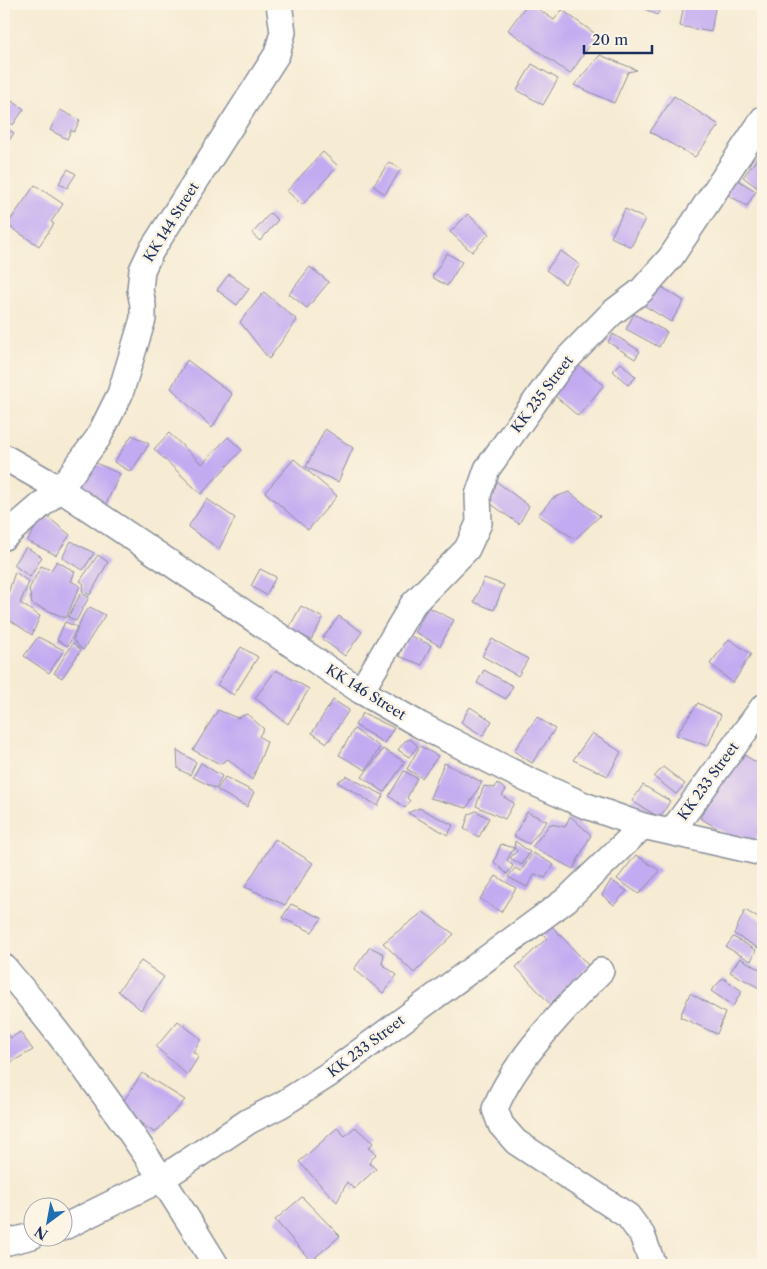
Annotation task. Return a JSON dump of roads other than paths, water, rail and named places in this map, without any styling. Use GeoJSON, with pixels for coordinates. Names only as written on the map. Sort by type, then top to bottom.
{"type":"FeatureCollection","features":[{"type":"Feature","properties":{"kind":"street","name":"KK 144 Street"},"geometry":{"type":"LineString","coordinates":[[4,537],[60,489],[98,438],[120,394],[143,319],[140,290],[142,270],[151,252],[278,54],[283,32],[279,4]]}},
{"type":"Feature","properties":{"kind":"street","name":"KK 235 Street"},"geometry":{"type":"LineString","coordinates":[[362,691],[412,604],[467,549],[478,523],[478,495],[487,469],[568,358],[612,312],[641,291],[671,257],[763,119]]}},
{"type":"Feature","properties":{"kind":"street","name":"KK 146 Street"},"geometry":{"type":"LineString","coordinates":[[4,457],[60,489],[362,691],[420,725],[528,780],[584,805],[643,826],[763,853]]}},
{"type":"Feature","properties":{"kind":"street","name":"KK 233 Street"},"geometry":{"type":"LineString","coordinates":[[671,832],[763,707]]}},
{"type":"Feature","properties":{"kind":"street","name":"KK 233 Street"},"geometry":{"type":"LineString","coordinates":[[72,1223],[163,1178],[249,1121],[282,1105],[328,1075],[566,900],[643,826]]}},
{"type":"Feature","properties":{"kind":"street"},"geometry":{"type":"LineString","coordinates":[[4,966],[35,1003],[163,1178],[216,1265]]}},
{"type":"Feature","properties":{"kind":"street"},"geometry":{"type":"LineString","coordinates":[[601,971],[508,1079],[495,1109],[501,1126],[516,1142],[628,1216],[642,1235],[654,1265]]}},
{"type":"Feature","properties":{"kind":"street"},"geometry":{"type":"LineString","coordinates":[[4,1243],[22,1238]]}}]}
